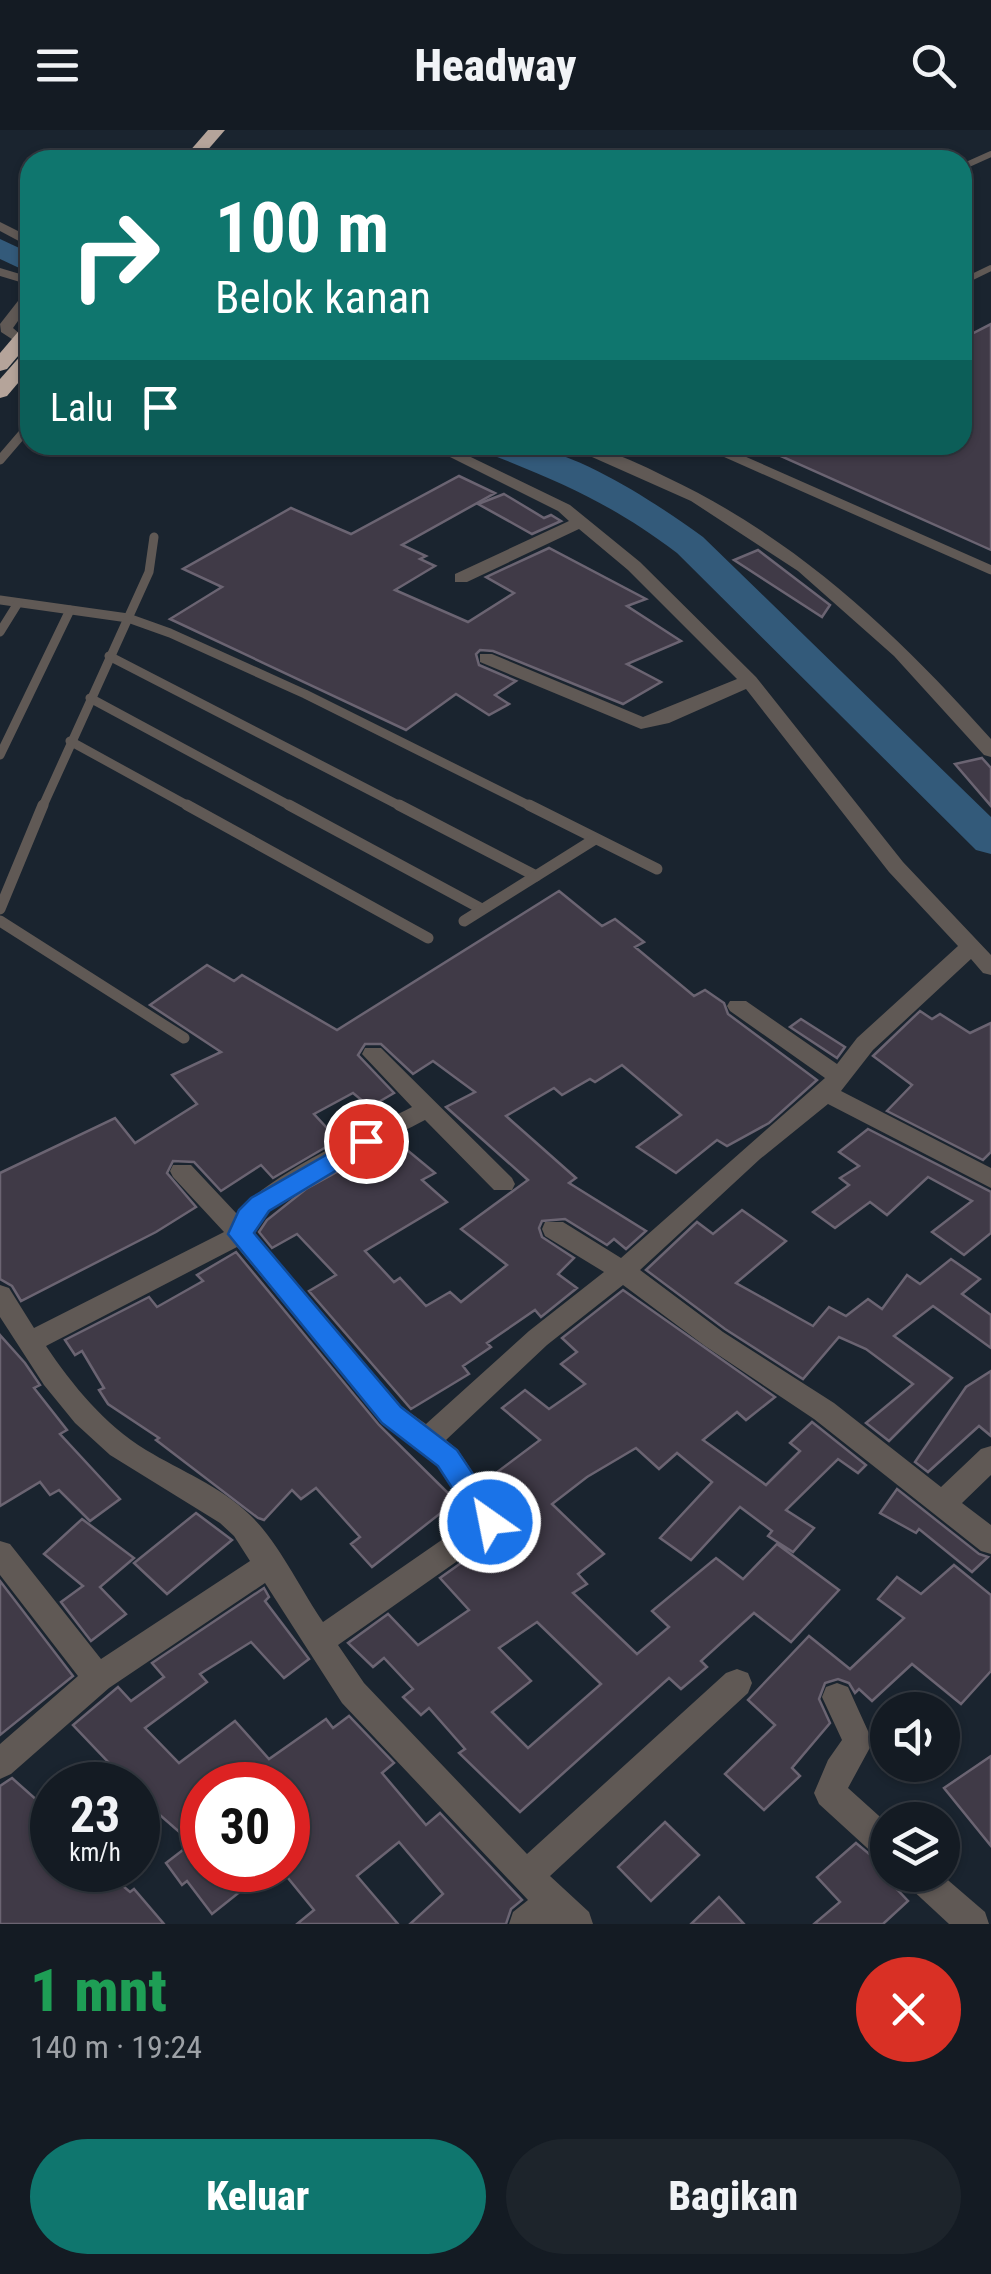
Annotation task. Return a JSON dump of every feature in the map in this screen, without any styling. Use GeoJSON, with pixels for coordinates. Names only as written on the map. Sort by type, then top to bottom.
{"type":"FeatureCollection","features":[{"type":"Feature","properties":{"kind":"highway"},"geometry":{"type":"LineString","coordinates":[[180,150],[197,130]]}},
{"type":"Feature","properties":{"kind":"highway"},"geometry":{"type":"LineString","coordinates":[[199,150],[216,130]]}},
{"type":"Feature","properties":{"kind":"highway"},"geometry":{"type":"LineString","coordinates":[[0,364],[20,348]]}},
{"type":"Feature","properties":{"kind":"highway"},"geometry":{"type":"LineString","coordinates":[[0,392],[20,356]]}},
{"type":"Feature","properties":{"kind":"street"},"geometry":{"type":"LineString","coordinates":[[20,306],[8,320],[6,329],[20,338]]}},
{"type":"Feature","properties":{"kind":"street"},"geometry":{"type":"LineString","coordinates":[[455,455],[582,521],[646,577],[749,682],[896,866],[991,968]]}},
{"type":"Feature","properties":{"kind":"street"},"geometry":{"type":"LineString","coordinates":[[601,455],[656,475],[799,560],[872,622],[991,751]]}},
{"type":"Feature","properties":{"kind":"street"},"geometry":{"type":"LineString","coordinates":[[461,578],[582,521]]}},
{"type":"Feature","properties":{"kind":"street"},"geometry":{"type":"LineString","coordinates":[[486,658],[641,723],[662,719],[749,682]]}},
{"type":"Feature","properties":{"kind":"street"},"geometry":{"type":"LineString","coordinates":[[428,1440],[538,1338],[623,1271],[833,1085],[865,1044],[971,947]]}},
{"type":"Feature","properties":{"kind":"street"},"geometry":{"type":"LineString","coordinates":[[738,1006],[833,1085],[991,1180]]}},
{"type":"Feature","properties":{"kind":"street"},"geometry":{"type":"LineString","coordinates":[[373,1054],[503,1184]]}},
{"type":"Feature","properties":{"kind":"street"},"geometry":{"type":"LineString","coordinates":[[30,1342],[241,1234],[248,1216],[260,1204],[429,1108]]}},
{"type":"Feature","properties":{"kind":"street"},"geometry":{"type":"LineString","coordinates":[[182,1171],[241,1234],[392,1415],[448,1458],[490,1522],[318,1642]]}},
{"type":"Feature","properties":{"kind":"street"},"geometry":{"type":"LineString","coordinates":[[554,1230],[623,1271],[714,1339],[824,1411],[991,1542]]}},
{"type":"Feature","properties":{"kind":"street"},"geometry":{"type":"LineString","coordinates":[[0,1296],[84,1415],[120,1447],[226,1509],[244,1527],[354,1693],[526,1876],[577,1924]]}},
{"type":"Feature","properties":{"kind":"street"},"geometry":{"type":"LineString","coordinates":[[944,1502],[991,1457]]}},
{"type":"Feature","properties":{"kind":"street"},"geometry":{"type":"LineString","coordinates":[[0,1553],[98,1678]]}},
{"type":"Feature","properties":{"kind":"street"},"geometry":{"type":"LineString","coordinates":[[0,1764],[98,1678],[268,1565]]}},
{"type":"Feature","properties":{"kind":"street"},"geometry":{"type":"LineString","coordinates":[[526,1876],[737,1683]]}},
{"type":"Feature","properties":{"kind":"street"},"geometry":{"type":"LineString","coordinates":[[837,1697],[858,1742],[838,1770],[830,1793],[870,1830]]}},
{"type":"Feature","properties":{"kind":"street"},"geometry":{"type":"LineString","coordinates":[[938,1892],[973,1924]]}},
{"type":"Feature","properties":{"kind":"street"},"geometry":{"type":"LineString","coordinates":[[525,1924],[552,1898]]}},
{"type":"Feature","properties":{"kind":"lane"},"geometry":{"type":"LineString","coordinates":[[0,460],[20,437]]}},
{"type":"Feature","properties":{"kind":"lane"},"geometry":{"type":"LineString","coordinates":[[731,455],[991,570]]}},
{"type":"Feature","properties":{"kind":"lane"},"geometry":{"type":"LineString","coordinates":[[0,909],[70,741],[149,572],[154,537]]}},
{"type":"Feature","properties":{"kind":"lane"},"geometry":{"type":"LineString","coordinates":[[0,600],[128,618],[304,694],[657,870]]}},
{"type":"Feature","properties":{"kind":"lane"},"geometry":{"type":"LineString","coordinates":[[0,632],[18,603]]}},
{"type":"Feature","properties":{"kind":"lane"},"geometry":{"type":"LineString","coordinates":[[0,754],[70,610]]}},
{"type":"Feature","properties":{"kind":"lane"},"geometry":{"type":"LineString","coordinates":[[109,656],[536,876]]}},
{"type":"Feature","properties":{"kind":"lane"},"geometry":{"type":"LineString","coordinates":[[90,698],[480,908]]}},
{"type":"Feature","properties":{"kind":"lane"},"geometry":{"type":"LineString","coordinates":[[70,741],[428,938]]}},
{"type":"Feature","properties":{"kind":"lane"},"geometry":{"type":"LineString","coordinates":[[464,921],[596,839]]}},
{"type":"Feature","properties":{"kind":"lane"},"geometry":{"type":"LineString","coordinates":[[0,921],[184,1038]]}},
{"type":"Feature","properties":{"kind":"building"},"geometry":{"type":"Polygon","coordinates":[[[991,324],[991,550],[778,455],[972,455],[972,334],[991,324]]]}},
{"type":"Feature","properties":{"kind":"building"},"geometry":{"type":"Polygon","coordinates":[[[459,476],[495,493],[402,545],[426,556],[420,559],[435,566],[395,590],[468,622],[514,593],[486,577],[549,548],[646,599],[627,606],[681,641],[627,664],[661,682],[623,704],[493,651],[480,650],[476,654],[479,665],[516,681],[495,695],[509,704],[489,715],[456,694],[406,730],[170,619],[222,587],[183,569],[291,508],[351,534],[459,476]]]}},
{"type":"Feature","properties":{"kind":"building"},"geometry":{"type":"Polygon","coordinates":[[[504,494],[544,518],[551,515],[561,521],[532,534],[478,504],[504,494]]]}},
{"type":"Feature","properties":{"kind":"building"},"geometry":{"type":"Polygon","coordinates":[[[758,550],[830,605],[822,617],[734,560],[758,550]]]}},
{"type":"Feature","properties":{"kind":"building"},"geometry":{"type":"Polygon","coordinates":[[[982,758],[991,768],[991,806],[955,764],[982,758]]]}},
{"type":"Feature","properties":{"kind":"building"},"geometry":{"type":"Polygon","coordinates":[[[559,891],[602,926],[615,919],[644,942],[635,947],[694,996],[705,990],[724,1003],[728,1014],[817,1080],[769,1123],[727,1146],[717,1140],[676,1173],[637,1147],[681,1115],[622,1065],[595,1082],[590,1079],[562,1095],[554,1088],[506,1116],[576,1178],[569,1183],[646,1231],[626,1249],[614,1239],[607,1245],[565,1219],[542,1221],[542,1237],[574,1258],[558,1274],[577,1288],[541,1317],[535,1310],[487,1343],[491,1347],[463,1366],[469,1374],[411,1409],[309,1291],[336,1275],[297,1234],[272,1248],[259,1232],[267,1220],[306,1189],[395,1140],[435,1173],[422,1180],[447,1202],[365,1251],[394,1282],[400,1278],[426,1306],[450,1292],[461,1302],[507,1265],[461,1229],[528,1180],[446,1107],[475,1092],[433,1061],[413,1074],[381,1044],[365,1044],[358,1055],[394,1093],[370,1107],[353,1093],[314,1114],[338,1140],[273,1178],[261,1165],[221,1191],[194,1162],[173,1161],[167,1173],[196,1207],[156,1232],[21,1301],[12,1286],[0,1279],[0,1173],[115,1118],[135,1143],[197,1104],[172,1075],[221,1052],[150,1005],[207,965],[234,981],[242,975],[337,1030],[559,891]]]}},
{"type":"Feature","properties":{"kind":"building"},"geometry":{"type":"Polygon","coordinates":[[[920,1011],[932,1019],[940,1014],[970,1033],[991,1023],[991,1152],[983,1160],[887,1111],[912,1085],[873,1056],[920,1011]]]}},
{"type":"Feature","properties":{"kind":"building"},"geometry":{"type":"Polygon","coordinates":[[[801,1019],[845,1047],[837,1058],[790,1027],[801,1019]]]}},
{"type":"Feature","properties":{"kind":"building"},"geometry":{"type":"Polygon","coordinates":[[[868,1129],[991,1192],[991,1233],[964,1255],[932,1232],[972,1201],[928,1177],[887,1215],[870,1202],[835,1228],[813,1212],[849,1185],[840,1178],[859,1166],[839,1152],[868,1129]]]}},
{"type":"Feature","properties":{"kind":"building"},"geometry":{"type":"Polygon","coordinates":[[[742,1210],[786,1241],[736,1283],[813,1326],[829,1307],[846,1316],[868,1299],[882,1309],[907,1275],[920,1284],[951,1259],[980,1279],[962,1294],[991,1315],[991,1348],[933,1306],[894,1336],[952,1378],[889,1441],[866,1423],[913,1384],[866,1349],[839,1337],[803,1379],[725,1329],[646,1270],[697,1222],[713,1234],[742,1210]]]}},
{"type":"Feature","properties":{"kind":"building"},"geometry":{"type":"Polygon","coordinates":[[[236,1252],[379,1425],[456,1501],[372,1567],[351,1544],[360,1537],[316,1488],[301,1499],[292,1490],[264,1520],[258,1518],[156,1440],[159,1438],[108,1404],[99,1390],[104,1388],[82,1351],[75,1355],[65,1340],[149,1297],[157,1307],[203,1281],[197,1275],[236,1252]]]}},
{"type":"Feature","properties":{"kind":"building"},"geometry":{"type":"Polygon","coordinates":[[[623,1290],[775,1397],[746,1420],[737,1412],[703,1440],[766,1485],[800,1451],[790,1443],[812,1422],[866,1465],[858,1473],[838,1459],[786,1510],[814,1528],[793,1552],[768,1536],[772,1531],[740,1507],[691,1560],[660,1538],[712,1482],[677,1453],[659,1469],[636,1448],[587,1477],[552,1504],[604,1554],[578,1574],[587,1584],[573,1593],[637,1654],[669,1627],[652,1611],[716,1558],[743,1579],[777,1544],[839,1590],[791,1642],[754,1613],[701,1661],[707,1667],[681,1689],[669,1678],[520,1812],[459,1753],[465,1749],[429,1708],[421,1715],[403,1697],[413,1689],[384,1658],[373,1667],[348,1643],[388,1614],[418,1645],[469,1610],[440,1578],[503,1533],[506,1517],[511,1514],[484,1482],[540,1440],[502,1408],[525,1390],[549,1409],[585,1384],[561,1364],[577,1352],[562,1338],[623,1290]],[[537,1622],[499,1648],[531,1681],[492,1712],[528,1748],[601,1684],[537,1622]]]}},
{"type":"Feature","properties":{"kind":"building"},"geometry":{"type":"Polygon","coordinates":[[[0,1335],[40,1385],[34,1388],[67,1430],[60,1434],[120,1499],[90,1521],[59,1490],[50,1495],[40,1482],[0,1506],[0,1335]]]}},
{"type":"Feature","properties":{"kind":"building"},"geometry":{"type":"Polygon","coordinates":[[[991,1371],[991,1436],[979,1426],[928,1472],[915,1462],[966,1387],[991,1371]]]}},
{"type":"Feature","properties":{"kind":"building"},"geometry":{"type":"Polygon","coordinates":[[[897,1489],[988,1557],[972,1572],[919,1529],[916,1533],[880,1513],[897,1489]]]}},
{"type":"Feature","properties":{"kind":"building"},"geometry":{"type":"Polygon","coordinates":[[[196,1513],[232,1540],[167,1594],[134,1563],[196,1513]]]}},
{"type":"Feature","properties":{"kind":"building"},"geometry":{"type":"Polygon","coordinates":[[[82,1519],[134,1558],[100,1587],[126,1614],[91,1641],[61,1602],[83,1586],[44,1554],[82,1519]]]}},
{"type":"Feature","properties":{"kind":"building"},"geometry":{"type":"Polygon","coordinates":[[[954,1565],[991,1595],[991,1671],[961,1704],[960,1692],[946,1692],[912,1664],[882,1692],[870,1692],[870,1699],[838,1679],[825,1683],[819,1699],[830,1723],[792,1768],[800,1776],[764,1810],[725,1774],[775,1725],[748,1700],[809,1636],[850,1669],[904,1618],[878,1599],[897,1577],[921,1594],[954,1565]]]}},
{"type":"Feature","properties":{"kind":"building"},"geometry":{"type":"Polygon","coordinates":[[[0,1581],[73,1676],[0,1735],[0,1581]]]}},
{"type":"Feature","properties":{"kind":"building"},"geometry":{"type":"Polygon","coordinates":[[[264,1588],[269,1597],[265,1601],[309,1659],[284,1678],[251,1642],[200,1674],[207,1682],[145,1728],[180,1762],[180,1833],[160,1815],[160,1762],[108,1762],[73,1725],[118,1687],[131,1701],[164,1677],[152,1663],[264,1588]]]}},
{"type":"Feature","properties":{"kind":"building"},"geometry":{"type":"Polygon","coordinates":[[[349,1716],[394,1763],[382,1773],[426,1825],[440,1813],[522,1900],[511,1909],[506,1924],[410,1924],[443,1894],[399,1842],[357,1876],[398,1924],[297,1924],[314,1910],[299,1892],[310,1892],[310,1762],[180,1762],[235,1721],[269,1759],[326,1719],[333,1728],[349,1716]]]}},
{"type":"Feature","properties":{"kind":"building"},"geometry":{"type":"Polygon","coordinates":[[[991,1756],[991,1846],[960,1808],[960,1802],[955,1802],[944,1788],[960,1782],[960,1777],[991,1756]]]}},
{"type":"Feature","properties":{"kind":"building"},"geometry":{"type":"Polygon","coordinates":[[[12,1778],[30,1794],[30,1892],[137,1892],[164,1924],[0,1924],[0,1786],[12,1778]]]}},
{"type":"Feature","properties":{"kind":"building"},"geometry":{"type":"Polygon","coordinates":[[[665,1822],[699,1855],[651,1901],[618,1867],[665,1822]]]}},
{"type":"Feature","properties":{"kind":"building"},"geometry":{"type":"Polygon","coordinates":[[[856,1843],[870,1855],[870,1892],[900,1892],[908,1901],[883,1924],[814,1924],[840,1902],[817,1877],[856,1843]]]}},
{"type":"Feature","properties":{"kind":"building"},"geometry":{"type":"Polygon","coordinates":[[[180,1852],[180,1882],[166,1863],[180,1852]]]}},
{"type":"Feature","properties":{"kind":"building"},"geometry":{"type":"Polygon","coordinates":[[[195,1892],[240,1892],[212,1914],[195,1892]]]}},
{"type":"Feature","properties":{"kind":"building"},"geometry":{"type":"Polygon","coordinates":[[[719,1897],[744,1924],[691,1924],[719,1897]]]}},
{"type":"Feature","properties":{"kind":"waterway"},"geometry":{"type":"LineString","coordinates":[[0,248],[20,259]]}},
{"type":"Feature","properties":{"kind":"waterway"},"geometry":{"type":"LineString","coordinates":[[522,455],[598,485],[640,508],[690,545],[991,841]]}},
{"type":"Feature","properties":{"kind":"route"},"geometry":{"type":"LineString","coordinates":[[366,1141],[260,1204],[248,1216],[241,1234],[373,1395],[398,1422],[448,1458],[492,1518],[490,1522]]}}]}
